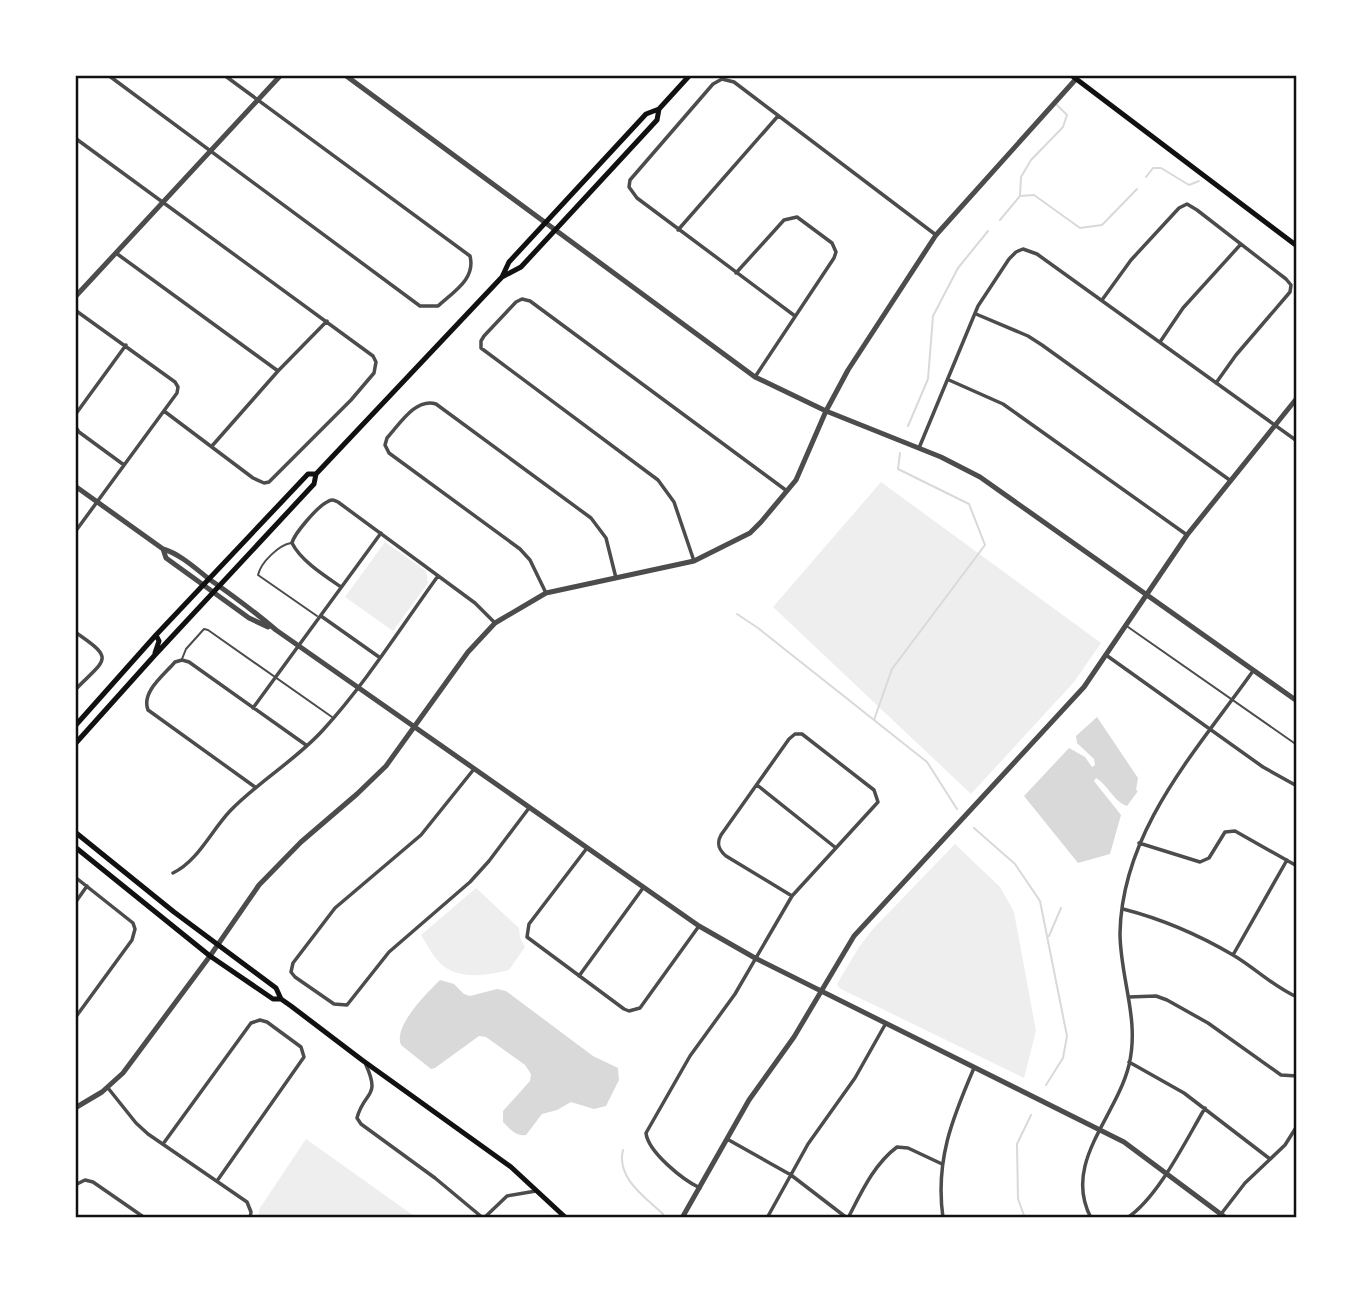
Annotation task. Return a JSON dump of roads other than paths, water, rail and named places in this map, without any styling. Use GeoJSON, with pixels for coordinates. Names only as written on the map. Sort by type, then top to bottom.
{"type":"FeatureCollection","features":[{"type":"Feature","properties":{"kind":"main road"},"geometry":{"type":"LineString","coordinates":[[75,744],[314,484],[316,474],[502,277],[509,262],[646,114],[659,109],[690,75]]}},
{"type":"Feature","properties":{"kind":"main road"},"geometry":{"type":"LineString","coordinates":[[1074,77],[1297,246]]}},
{"type":"Feature","properties":{"kind":"main road"},"geometry":{"type":"LineString","coordinates":[[502,277],[521,267],[556,230],[657,120],[659,109]]}},
{"type":"Feature","properties":{"kind":"main road"},"geometry":{"type":"LineString","coordinates":[[75,726],[209,578],[309,474],[316,474]]}},
{"type":"Feature","properties":{"kind":"main road"},"geometry":{"type":"LineString","coordinates":[[154,656],[159,641],[156,635]]}},
{"type":"Feature","properties":{"kind":"main road"},"geometry":{"type":"LineString","coordinates":[[75,832],[276,988],[281,999],[365,1063],[511,1167],[566,1218]]}},
{"type":"Feature","properties":{"kind":"main road"},"geometry":{"type":"LineString","coordinates":[[75,847],[210,956],[273,999],[281,999]]}},
{"type":"Feature","properties":{"kind":"street"},"geometry":{"type":"LineString","coordinates":[[108,75],[420,306],[438,306],[469,277],[470,256],[224,75]]}},
{"type":"Feature","properties":{"kind":"street"},"geometry":{"type":"LineString","coordinates":[[75,298],[281,75]]}},
{"type":"Feature","properties":{"kind":"street"},"geometry":{"type":"LineString","coordinates":[[345,75],[755,377],[826,411],[919,448],[980,477],[1297,701]]}},
{"type":"Feature","properties":{"kind":"street"},"geometry":{"type":"LineString","coordinates":[[75,1108],[108,1088],[127,1069],[259,885],[300,842],[386,766],[468,652],[495,623],[546,593],[694,561],[750,533],[788,491],[802,468],[826,411],[848,370],[936,235],[1074,77]]}},
{"type":"Feature","properties":{"kind":"street"},"geometry":{"type":"LineString","coordinates":[[795,316],[636,198],[629,187],[630,180],[713,84],[722,79],[734,82],[936,235]]}},
{"type":"Feature","properties":{"kind":"street"},"geometry":{"type":"LineString","coordinates":[[678,230],[778,116]]}},
{"type":"Feature","properties":{"kind":"street"},"geometry":{"type":"LineString","coordinates":[[75,138],[327,321],[373,356],[376,362],[374,373],[351,400],[269,482],[259,482],[253,478],[164,411]]}},
{"type":"Feature","properties":{"kind":"street"},"geometry":{"type":"LineString","coordinates":[[1101,301],[1131,260],[1183,205],[1197,210],[1286,279],[1292,289],[1216,383]]}},
{"type":"Feature","properties":{"kind":"street"},"geometry":{"type":"LineString","coordinates":[[736,273],[784,220],[797,217],[832,243],[836,253],[755,377]]}},
{"type":"Feature","properties":{"kind":"street"},"geometry":{"type":"LineString","coordinates":[[1160,342],[1183,308],[1241,244]]}},
{"type":"Feature","properties":{"kind":"street"},"geometry":{"type":"LineString","coordinates":[[919,448],[984,295],[1009,259],[1023,249],[1033,252],[1297,441]]}},
{"type":"Feature","properties":{"kind":"street"},"geometry":{"type":"LineString","coordinates":[[116,253],[278,371]]}},
{"type":"Feature","properties":{"kind":"street"},"geometry":{"type":"LineString","coordinates":[[694,561],[674,502],[658,480],[481,348],[484,336],[519,300],[530,301],[788,491]]}},
{"type":"Feature","properties":{"kind":"street"},"geometry":{"type":"LineString","coordinates":[[75,310],[126,345],[178,387],[177,393],[75,532]]}},
{"type":"Feature","properties":{"kind":"street"},"geometry":{"type":"LineString","coordinates":[[975,314],[1028,336],[1042,345],[1231,481]]}},
{"type":"Feature","properties":{"kind":"street"},"geometry":{"type":"LineString","coordinates":[[212,446],[278,371],[327,321]]}},
{"type":"Feature","properties":{"kind":"street"},"geometry":{"type":"LineString","coordinates":[[75,415],[126,345]]}},
{"type":"Feature","properties":{"kind":"street"},"geometry":{"type":"LineString","coordinates":[[948,380],[1003,404],[1187,535]]}},
{"type":"Feature","properties":{"kind":"street"},"geometry":{"type":"LineString","coordinates":[[682,1218],[749,1100],[794,1037],[854,936],[1067,706],[1127,626],[1187,535],[1297,398]]}},
{"type":"Feature","properties":{"kind":"street"},"geometry":{"type":"LineString","coordinates":[[546,593],[538,572],[520,549],[389,453],[385,445],[387,438],[419,404],[427,401],[436,404],[591,518],[606,538],[616,578]]}},
{"type":"Feature","properties":{"kind":"street"},"geometry":{"type":"LineString","coordinates":[[75,426],[79,432],[124,465]]}},
{"type":"Feature","properties":{"kind":"street"},"geometry":{"type":"LineString","coordinates":[[75,486],[163,549],[171,551],[276,630],[699,926],[755,958],[1124,1142],[1167,1171],[1222,1216],[1245,1183],[1285,1145],[1297,1126]]}},
{"type":"Feature","properties":{"kind":"street"},"geometry":{"type":"LineString","coordinates":[[341,587],[316,568],[292,543],[296,533],[331,500],[338,502],[483,609],[495,623]]}},
{"type":"Feature","properties":{"kind":"street"},"geometry":{"type":"LineString","coordinates":[[254,708],[381,533]]}},
{"type":"Feature","properties":{"kind":"street"},"geometry":{"type":"LineString","coordinates":[[163,549],[166,558],[249,618],[276,630]]}},
{"type":"Feature","properties":{"kind":"street"},"geometry":{"type":"LineString","coordinates":[[173,873],[185,867],[229,812],[333,718],[438,576]]}},
{"type":"Feature","properties":{"kind":"street"},"geometry":{"type":"LineString","coordinates":[[320,617],[379,657]]}},
{"type":"Feature","properties":{"kind":"street"},"geometry":{"type":"LineString","coordinates":[[75,632],[99,649],[103,656],[101,664],[75,690]]}},
{"type":"Feature","properties":{"kind":"street"},"geometry":{"type":"LineString","coordinates":[[1106,655],[1263,766],[1297,786]]}},
{"type":"Feature","properties":{"kind":"street"},"geometry":{"type":"LineString","coordinates":[[255,787],[148,710],[147,695],[176,663],[182,660],[189,662],[306,745]]}},
{"type":"Feature","properties":{"kind":"street"},"geometry":{"type":"LineString","coordinates":[[1091,1218],[1083,1197],[1081,1180],[1086,1161],[1120,1090],[1129,1062],[1132,1028],[1121,947],[1123,909],[1139,843],[1163,797],[1253,671]]}},
{"type":"Feature","properties":{"kind":"street"},"geometry":{"type":"LineString","coordinates":[[700,1188],[676,1173],[649,1143],[646,1133],[683,1067],[735,994],[792,895],[876,806],[878,797],[874,790],[805,735],[798,734],[789,739],[721,835],[719,847],[726,856],[792,895]]}},
{"type":"Feature","properties":{"kind":"street"},"geometry":{"type":"LineString","coordinates":[[474,769],[421,835],[335,908],[293,963],[291,972],[295,977],[334,1004],[347,1005],[389,952],[457,895],[476,875],[528,808]]}},
{"type":"Feature","properties":{"kind":"street"},"geometry":{"type":"LineString","coordinates":[[757,785],[836,848]]}},
{"type":"Feature","properties":{"kind":"street"},"geometry":{"type":"LineString","coordinates":[[1139,843],[1200,862],[1209,858],[1222,835],[1230,830],[1297,866]]}},
{"type":"Feature","properties":{"kind":"street"},"geometry":{"type":"LineString","coordinates":[[587,848],[527,930],[527,937],[624,1009],[640,1008],[699,926]]}},
{"type":"Feature","properties":{"kind":"street"},"geometry":{"type":"LineString","coordinates":[[1233,955],[1287,860]]}},
{"type":"Feature","properties":{"kind":"street"},"geometry":{"type":"LineString","coordinates":[[75,877],[133,923],[135,929],[132,940],[75,1018]]}},
{"type":"Feature","properties":{"kind":"street"},"geometry":{"type":"LineString","coordinates":[[75,903],[87,886]]}},
{"type":"Feature","properties":{"kind":"street"},"geometry":{"type":"LineString","coordinates":[[579,976],[643,888]]}},
{"type":"Feature","properties":{"kind":"street"},"geometry":{"type":"LineString","coordinates":[[1123,909],[1175,926],[1233,955],[1297,997]]}},
{"type":"Feature","properties":{"kind":"street"},"geometry":{"type":"LineString","coordinates":[[1129,997],[1156,996],[1167,1000],[1208,1023],[1281,1075],[1297,1076]]}},
{"type":"Feature","properties":{"kind":"street"},"geometry":{"type":"LineString","coordinates":[[163,1144],[251,1023],[260,1020],[267,1022],[301,1047],[304,1057],[217,1181]]}},
{"type":"Feature","properties":{"kind":"street"},"geometry":{"type":"LineString","coordinates":[[767,1218],[815,1133],[855,1078],[886,1023]]}},
{"type":"Feature","properties":{"kind":"street"},"geometry":{"type":"LineString","coordinates":[[1129,1062],[1171,1084],[1270,1159]]}},
{"type":"Feature","properties":{"kind":"street"},"geometry":{"type":"LineString","coordinates":[[365,1063],[373,1085],[357,1118],[361,1124],[484,1218],[507,1196],[537,1191]]}},
{"type":"Feature","properties":{"kind":"street"},"geometry":{"type":"LineString","coordinates":[[943,1218],[940,1184],[950,1123],[975,1067]]}},
{"type":"Feature","properties":{"kind":"street"},"geometry":{"type":"LineString","coordinates":[[108,1088],[136,1123],[247,1202],[250,1218]]}},
{"type":"Feature","properties":{"kind":"street"},"geometry":{"type":"LineString","coordinates":[[1127,1218],[1140,1206],[1167,1171],[1205,1108]]}},
{"type":"Feature","properties":{"kind":"street"},"geometry":{"type":"LineString","coordinates":[[727,1139],[791,1175],[848,1218],[876,1170],[897,1147],[908,1148],[942,1164]]}},
{"type":"Feature","properties":{"kind":"street"},"geometry":{"type":"LineString","coordinates":[[75,1185],[90,1181],[145,1218]]}},
{"type":"Feature","properties":{"kind":"lane"},"geometry":{"type":"LineString","coordinates":[[292,543],[280,547],[257,572],[320,617]]}},
{"type":"Feature","properties":{"kind":"lane"},"geometry":{"type":"LineString","coordinates":[[1127,626],[1297,745]]}},
{"type":"Feature","properties":{"kind":"lane"},"geometry":{"type":"LineString","coordinates":[[182,660],[189,645],[204,629],[208,630],[333,718]]}},
{"type":"Feature","properties":{"kind":"waterway"},"geometry":{"type":"LineString","coordinates":[[1000,220],[1020,196],[1021,177],[1031,160],[1063,127],[1067,115],[1057,105]]}},
{"type":"Feature","properties":{"kind":"waterway"},"geometry":{"type":"LineString","coordinates":[[1146,177],[1153,168],[1161,168],[1189,185],[1199,181]]}},
{"type":"Feature","properties":{"kind":"waterway"},"geometry":{"type":"LineString","coordinates":[[1021,196],[1034,195],[1080,228],[1102,225],[1137,189]]}},
{"type":"Feature","properties":{"kind":"waterway"},"geometry":{"type":"LineString","coordinates":[[908,426],[928,379],[933,316],[958,268],[988,231]]}},
{"type":"Feature","properties":{"kind":"waterway"},"geometry":{"type":"LineString","coordinates":[[874,720],[892,669],[985,545],[969,504],[898,469],[900,453]]}},
{"type":"Feature","properties":{"kind":"waterway"},"geometry":{"type":"LineString","coordinates":[[737,614],[927,762],[957,809]]}},
{"type":"Feature","properties":{"kind":"waterway"},"geometry":{"type":"LineString","coordinates":[[974,828],[1015,864],[1040,901],[1067,1036],[1063,1058],[1046,1085]]}},
{"type":"Feature","properties":{"kind":"waterway"},"geometry":{"type":"LineString","coordinates":[[1049,936],[1061,908]]}},
{"type":"Feature","properties":{"kind":"waterway"},"geometry":{"type":"LineString","coordinates":[[1025,1218],[1018,1199],[1017,1144],[1031,1115]]}},
{"type":"Feature","properties":{"kind":"waterway"},"geometry":{"type":"LineString","coordinates":[[623,1150],[622,1160],[628,1178],[663,1214]]}}]}
